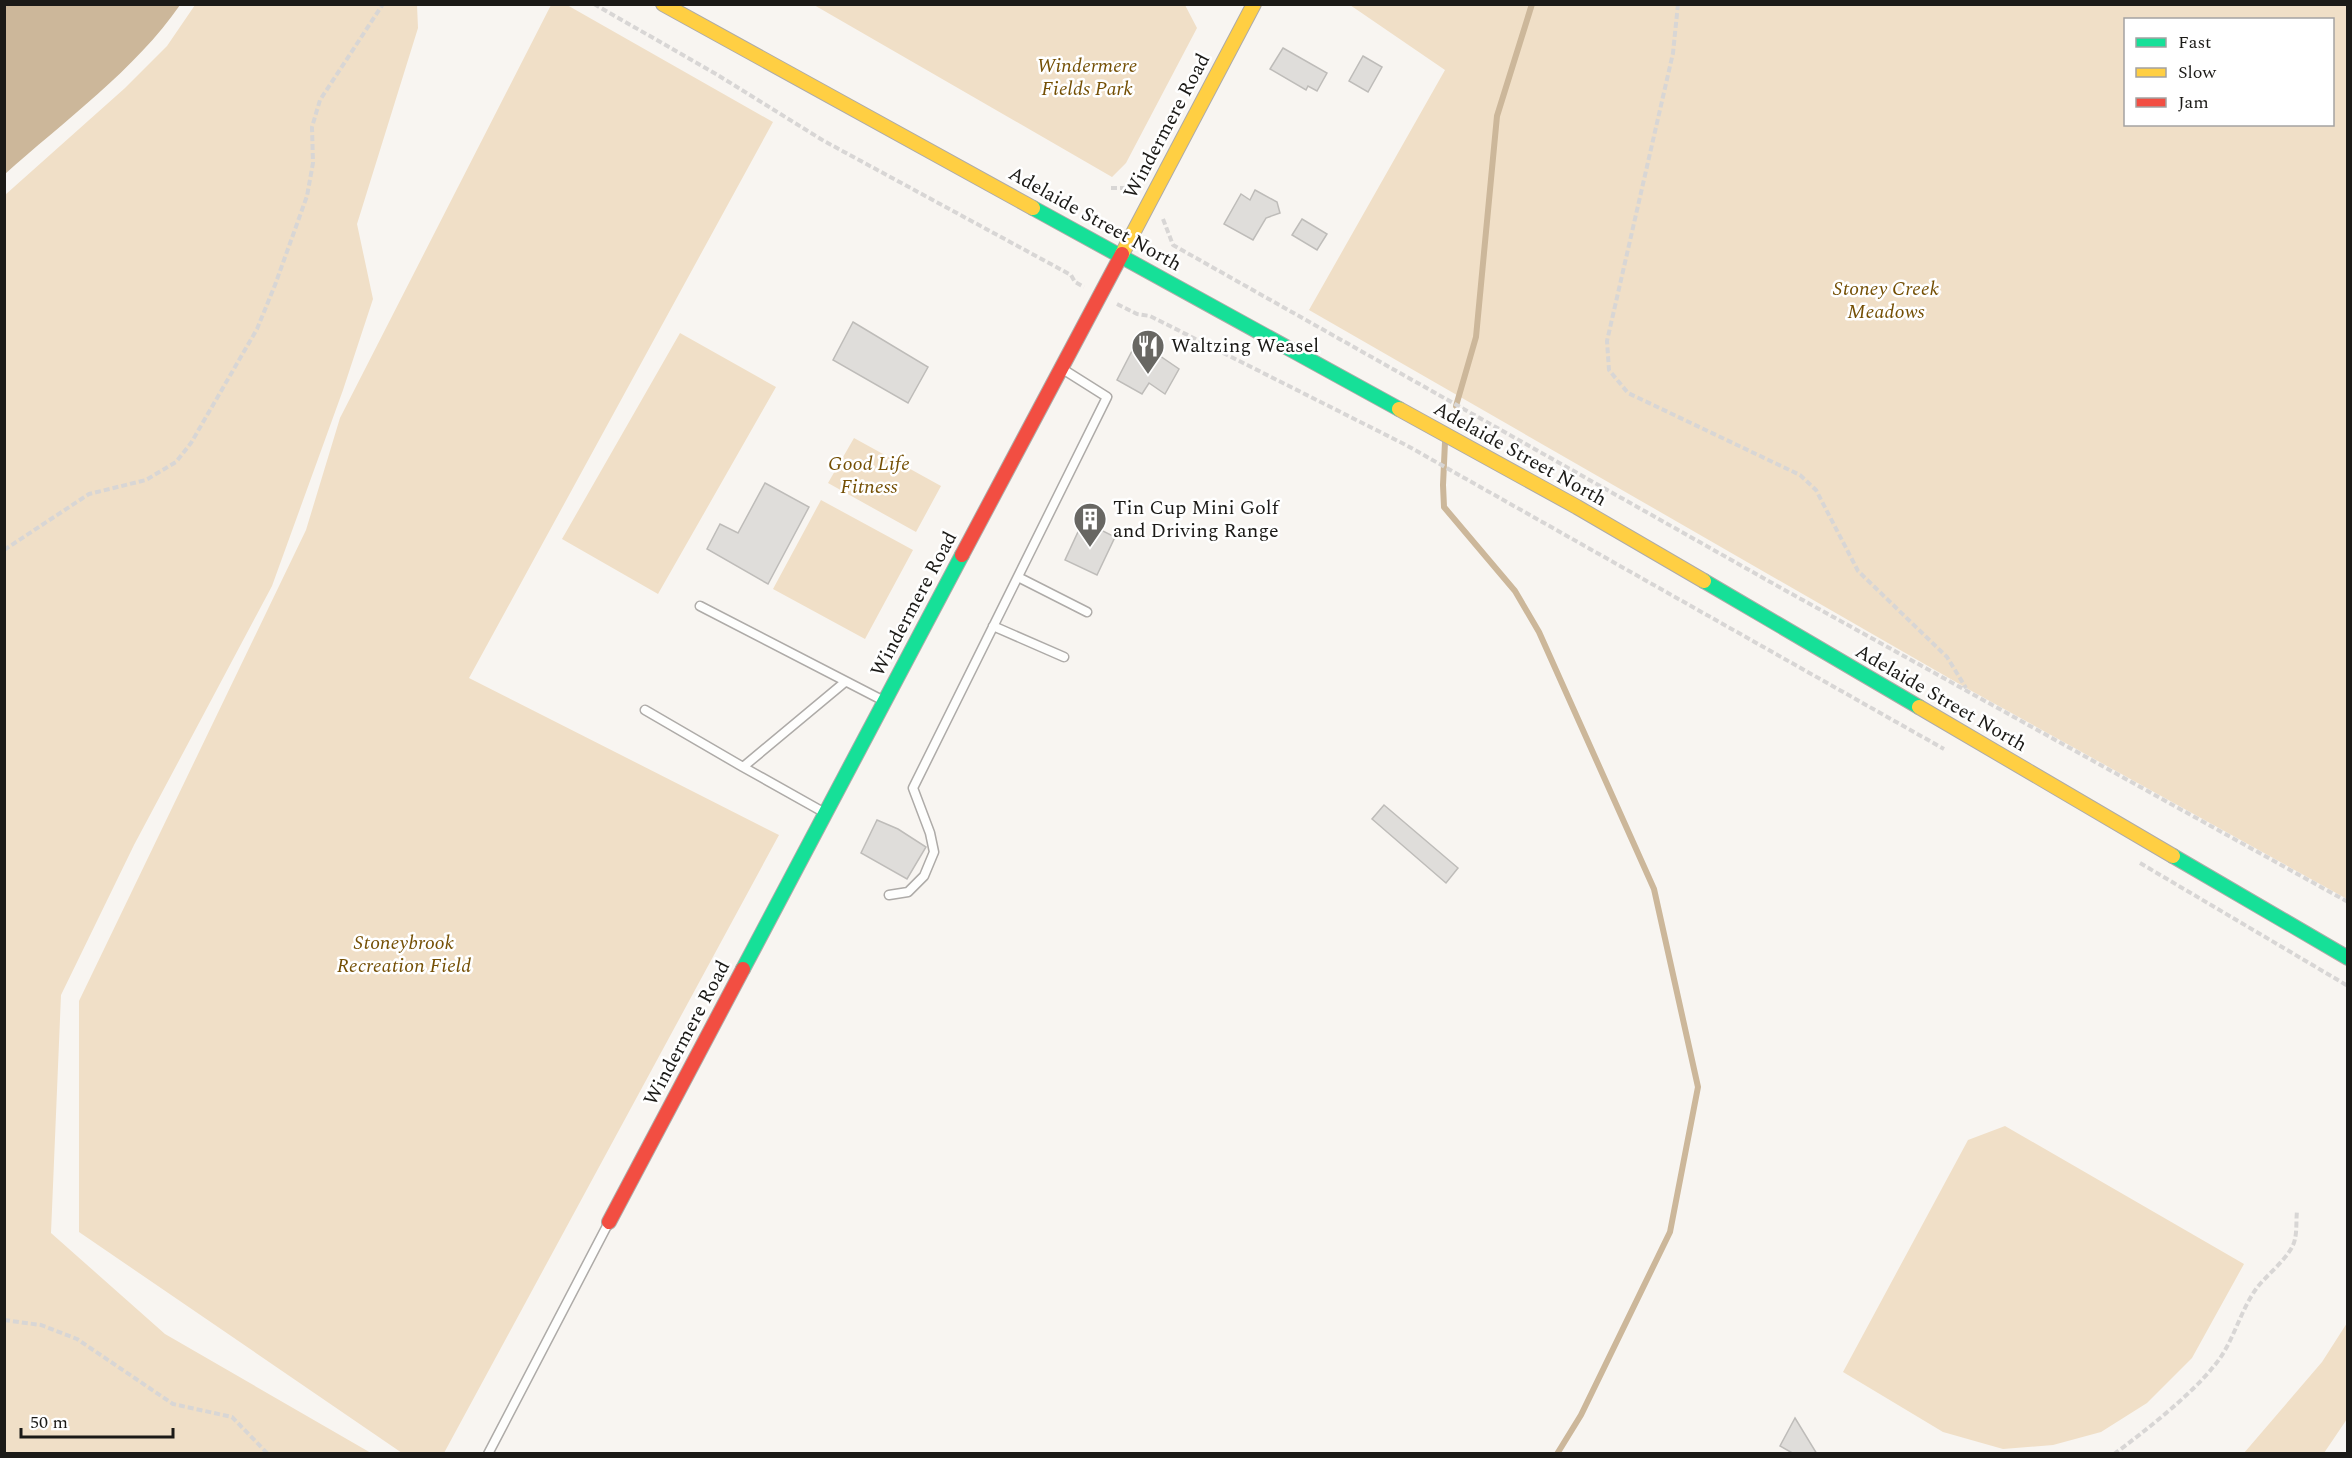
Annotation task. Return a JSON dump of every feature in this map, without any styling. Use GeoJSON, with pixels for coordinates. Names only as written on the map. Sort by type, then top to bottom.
{"type":"FeatureCollection","features":[{"type":"Feature","properties":{"kind":"main road","name":"Adelaide Street North"},"geometry":{"type":"LineString","coordinates":[[663,4],[1577,507],[2348,958]]}},
{"type":"Feature","properties":{"kind":"main road","name":"Windermere Road"},"geometry":{"type":"LineString","coordinates":[[609,1222],[1254,4]]}},
{"type":"Feature","properties":{"kind":"lane"},"geometry":{"type":"LineString","coordinates":[[889,895],[909,892],[924,876],[934,852],[930,833],[913,788],[1107,397],[1060,368]]}},
{"type":"Feature","properties":{"kind":"lane"},"geometry":{"type":"LineString","coordinates":[[1018,577],[1087,612]]}},
{"type":"Feature","properties":{"kind":"lane"},"geometry":{"type":"LineString","coordinates":[[700,606],[884,702]]}},
{"type":"Feature","properties":{"kind":"lane"},"geometry":{"type":"LineString","coordinates":[[993,626],[1064,657]]}},
{"type":"Feature","properties":{"kind":"lane"},"geometry":{"type":"LineString","coordinates":[[743,767],[845,682]]}},
{"type":"Feature","properties":{"kind":"lane"},"geometry":{"type":"LineString","coordinates":[[645,710],[825,814]]}},
{"type":"Feature","properties":{"kind":"lane"},"geometry":{"type":"LineString","coordinates":[[488,1454],[609,1222]]}},
{"type":"Feature","properties":{"kind":"path"},"geometry":{"type":"LineString","coordinates":[[4,550],[89,494],[146,480],[176,462],[191,443],[257,329],[275,285],[307,196],[313,163],[312,127],[320,100],[383,4]]}},
{"type":"Feature","properties":{"kind":"path"},"geometry":{"type":"LineString","coordinates":[[594,4],[716,74],[824,141],[1071,275],[1075,282],[1137,314],[1150,316],[1406,445],[1950,752]]}},
{"type":"Feature","properties":{"kind":"path"},"geometry":{"type":"LineString","coordinates":[[1678,4],[1673,53],[1607,341],[1609,370],[1628,393],[1800,476],[1815,490],[1858,571],[1947,657],[1967,690]]}},
{"type":"Feature","properties":{"kind":"path"},"geometry":{"type":"LineString","coordinates":[[1163,219],[1173,245],[1781,588],[2348,902]]}},
{"type":"Feature","properties":{"kind":"path"},"geometry":{"type":"LineString","coordinates":[[2134,860],[2348,986]]}},
{"type":"Feature","properties":{"kind":"path"},"geometry":{"type":"LineString","coordinates":[[2114,1454],[2192,1390],[2215,1365],[2257,1288],[2280,1263],[2295,1241],[2297,1211]]}},
{"type":"Feature","properties":{"kind":"path"},"geometry":{"type":"LineString","coordinates":[[4,1320],[41,1325],[77,1339],[173,1404],[232,1417],[268,1454]]}},
{"type":"Feature","properties":{"kind":"green space"},"geometry":{"type":"Polygon","coordinates":[[[195,5],[417,5],[418,28],[357,224],[373,299],[343,390],[272,586],[134,845],[61,995],[51,1233],[165,1334],[371,1453],[5,1453],[5,195],[125,88],[167,46],[195,5]]]}},
{"type":"Feature","properties":{"kind":"green space","name":"Stoneybrook Recreation Field"},"geometry":{"type":"Polygon","coordinates":[[[551,5],[567,5],[773,122],[469,678],[779,835],[444,1453],[402,1453],[79,1232],[79,1001],[306,530],[340,418],[551,5]]]}},
{"type":"Feature","properties":{"kind":"green space","name":"Windermere Fields Park"},"geometry":{"type":"Polygon","coordinates":[[[814,5],[1185,5],[1197,28],[1126,163],[1112,177],[814,5]]]}},
{"type":"Feature","properties":{"kind":"green space","name":"Stoney Creek Meadows"},"geometry":{"type":"Polygon","coordinates":[[[1350,5],[2347,5],[2347,899],[1968,689],[1309,310],[1445,70],[1350,5]]]}},
{"type":"Feature","properties":{"kind":"green space"},"geometry":{"type":"Polygon","coordinates":[[[680,333],[776,387],[658,594],[562,539],[680,333]]]}},
{"type":"Feature","properties":{"kind":"green space","name":"Good Life Fitness"},"geometry":{"type":"Polygon","coordinates":[[[854,438],[941,486],[916,532],[828,483],[854,438]]]}},
{"type":"Feature","properties":{"kind":"green space"},"geometry":{"type":"Polygon","coordinates":[[[821,500],[913,550],[865,639],[773,589],[821,500]]]}},
{"type":"Feature","properties":{"kind":"green space"},"geometry":{"type":"Polygon","coordinates":[[[2005,1126],[2244,1264],[2192,1358],[2147,1403],[2101,1432],[2053,1445],[2003,1449],[1943,1432],[1843,1372],[1968,1140],[2005,1126]]]}},
{"type":"Feature","properties":{"kind":"green space"},"geometry":{"type":"Polygon","coordinates":[[[2347,1323],[2347,1419],[2324,1453],[2244,1453],[2322,1362],[2347,1323]]]}},
{"type":"Feature","properties":{"kind":"shaded area"},"geometry":{"type":"Polygon","coordinates":[[[5,4],[180,5],[162,29],[121,73],[5,174],[5,4]]]}},
{"type":"Feature","properties":{"kind":"building"},"geometry":{"type":"Polygon","coordinates":[[[1283,48],[1327,73],[1317,91],[1308,86],[1306,90],[1270,69],[1283,48]]]}},
{"type":"Feature","properties":{"kind":"building"},"geometry":{"type":"Polygon","coordinates":[[[1363,56],[1382,67],[1368,92],[1349,81],[1363,56]]]}},
{"type":"Feature","properties":{"kind":"building"},"geometry":{"type":"Polygon","coordinates":[[[1255,190],[1277,202],[1280,213],[1266,218],[1253,240],[1224,224],[1241,194],[1250,200],[1255,190]]]}},
{"type":"Feature","properties":{"kind":"building"},"geometry":{"type":"Polygon","coordinates":[[[1302,219],[1327,234],[1317,250],[1292,235],[1302,219]]]}},
{"type":"Feature","properties":{"kind":"building"},"geometry":{"type":"Polygon","coordinates":[[[853,322],[928,367],[908,403],[833,360],[853,322]]]}},
{"type":"Feature","properties":{"kind":"building","name":"Waltzing Weasel"},"geometry":{"type":"Polygon","coordinates":[[[1133,349],[1152,361],[1157,354],[1179,369],[1165,394],[1149,383],[1142,394],[1117,380],[1133,349]]]}},
{"type":"Feature","properties":{"kind":"building"},"geometry":{"type":"Polygon","coordinates":[[[765,483],[809,507],[768,584],[707,549],[720,524],[738,533],[765,483]]]}},
{"type":"Feature","properties":{"kind":"building","name":"Tin Cup Mini Golf and Driving Range"},"geometry":{"type":"Polygon","coordinates":[[[1083,521],[1115,537],[1097,575],[1065,560],[1083,521]]]}},
{"type":"Feature","properties":{"kind":"building"},"geometry":{"type":"Polygon","coordinates":[[[1384,805],[1458,868],[1446,883],[1372,819],[1384,805]]]}},
{"type":"Feature","properties":{"kind":"building"},"geometry":{"type":"Polygon","coordinates":[[[877,820],[898,829],[926,847],[907,879],[861,853],[877,820]]]}},
{"type":"Feature","properties":{"kind":"building"},"geometry":{"type":"Polygon","coordinates":[[[1795,1418],[1817,1454],[1794,1454],[1780,1446],[1795,1418]]]}},
{"type":"Feature","properties":{"kind":"waterway"},"geometry":{"type":"LineString","coordinates":[[1456,406],[1476,337],[1497,116],[1532,4]]}},
{"type":"Feature","properties":{"kind":"waterway"},"geometry":{"type":"LineString","coordinates":[[1445,442],[1444,507],[1515,591],[1539,632],[1654,889],[1698,1087],[1670,1232],[1581,1415],[1557,1454]]}},
{"type":"Feature","properties":{"kind":"traffic: fast"},"geometry":{"type":"LineString","coordinates":[[1033,208],[1399,409]]}},
{"type":"Feature","properties":{"kind":"traffic: fast"},"geometry":{"type":"LineString","coordinates":[[743,969],[962,555]]}},
{"type":"Feature","properties":{"kind":"traffic: fast"},"geometry":{"type":"LineString","coordinates":[[1704,581],[1919,707]]}},
{"type":"Feature","properties":{"kind":"traffic: fast"},"geometry":{"type":"LineString","coordinates":[[2173,856],[2348,958]]}},
{"type":"Feature","properties":{"kind":"traffic: slow"},"geometry":{"type":"LineString","coordinates":[[663,4],[1033,208]]}},
{"type":"Feature","properties":{"kind":"traffic: slow"},"geometry":{"type":"LineString","coordinates":[[1122,254],[1254,4]]}},
{"type":"Feature","properties":{"kind":"traffic: slow"},"geometry":{"type":"LineString","coordinates":[[1399,409],[1577,507],[1704,581]]}},
{"type":"Feature","properties":{"kind":"traffic: slow"},"geometry":{"type":"LineString","coordinates":[[1919,707],[2173,856]]}},
{"type":"Feature","properties":{"kind":"traffic: jam"},"geometry":{"type":"LineString","coordinates":[[962,555],[1122,254]]}},
{"type":"Feature","properties":{"kind":"traffic: jam"},"geometry":{"type":"LineString","coordinates":[[609,1222],[743,969]]}},
{"type":"Feature","properties":{"kind":"place","name":"Waltzing Weasel"},"geometry":{"type":"Point","coordinates":[1148,375]}},
{"type":"Feature","properties":{"kind":"place","name":"Tin Cup Mini Golf and Driving Range"},"geometry":{"type":"Point","coordinates":[1090,548]}}]}
